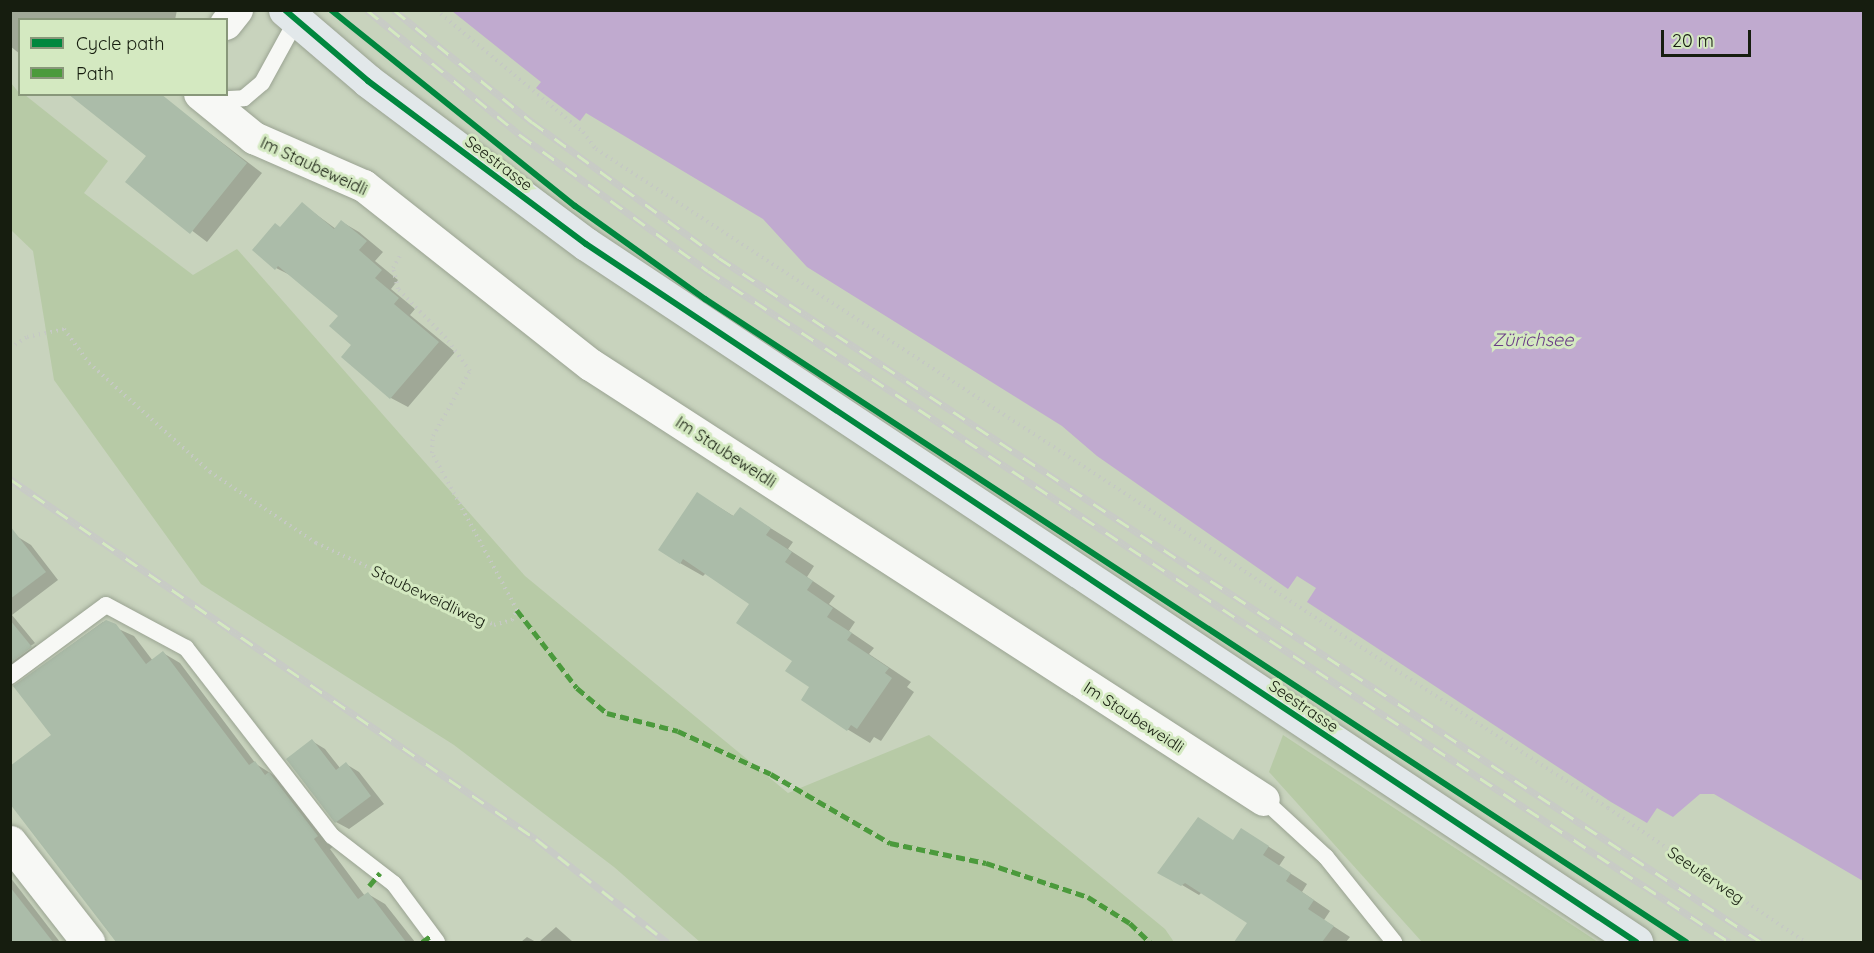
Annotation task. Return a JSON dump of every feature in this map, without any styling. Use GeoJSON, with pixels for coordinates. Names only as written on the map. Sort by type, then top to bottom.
{"type":"FeatureCollection","features":[{"type":"Feature","properties":{"kind":"main road","name":"Seestrasse"},"geometry":{"type":"LineString","coordinates":[[290,16],[368,81],[586,244],[1636,942]]}},
{"type":"Feature","properties":{"kind":"main road"},"geometry":{"type":"LineString","coordinates":[[10,842],[88,942]]}},
{"type":"Feature","properties":{"kind":"street","name":"Im Staubeweidli"},"geometry":{"type":"LineString","coordinates":[[202,97],[254,138],[364,186],[591,365],[1264,800]]}},
{"type":"Feature","properties":{"kind":"lane"},"geometry":{"type":"LineString","coordinates":[[202,97],[244,98],[262,83],[290,16]]}},
{"type":"Feature","properties":{"kind":"lane"},"geometry":{"type":"LineString","coordinates":[[10,676],[106,605],[186,648],[332,836],[394,885],[437,942]]}},
{"type":"Feature","properties":{"kind":"lane"},"geometry":{"type":"LineString","coordinates":[[1264,800],[1326,857],[1394,942]]}},
{"type":"Feature","properties":{"kind":"green space"},"geometry":{"type":"Polygon","coordinates":[[[11,83],[18,92],[18,96],[26,96],[108,161],[84,193],[193,275],[237,249],[525,576],[788,793],[929,735],[1165,929],[1174,942],[700,942],[614,867],[454,745],[201,584],[54,380],[33,251],[11,230],[11,83]]]}},
{"type":"Feature","properties":{"kind":"green space"},"geometry":{"type":"Polygon","coordinates":[[[1283,735],[1598,942],[1422,942],[1269,772],[1283,735]]]}},
{"type":"Feature","properties":{"kind":"water","name":"Zürichsee"},"geometry":{"type":"Polygon","coordinates":[[[452,11],[1863,11],[1863,881],[1714,794],[1700,794],[1673,817],[1657,808],[1647,823],[1611,802],[1307,602],[1316,588],[1297,576],[1288,589],[1097,456],[1062,426],[807,267],[763,219],[586,113],[580,121],[536,88],[541,82],[452,11]]]}},
{"type":"Feature","properties":{"kind":"building"},"geometry":{"type":"Polygon","coordinates":[[[71,96],[163,96],[247,163],[190,234],[125,182],[146,156],[71,96]]]}},
{"type":"Feature","properties":{"kind":"building"},"geometry":{"type":"Polygon","coordinates":[[[302,202],[334,229],[341,220],[367,241],[359,250],[382,270],[375,278],[399,298],[394,304],[439,342],[390,399],[341,357],[351,345],[329,326],[338,316],[278,266],[275,270],[252,250],[275,223],[280,227],[302,202]]]}},
{"type":"Feature","properties":{"kind":"building"},"geometry":{"type":"Polygon","coordinates":[[[697,492],[733,516],[740,507],[771,528],[766,535],[792,552],[785,562],[813,581],[807,590],[833,608],[827,617],[852,633],[847,640],[889,668],[885,673],[892,678],[857,729],[851,725],[847,731],[801,700],[809,687],[785,671],[792,661],[736,623],[749,604],[683,559],[680,564],[658,550],[697,492]]]}},
{"type":"Feature","properties":{"kind":"building"},"geometry":{"type":"Polygon","coordinates":[[[10,526],[46,572],[10,599],[10,526]]]}},
{"type":"Feature","properties":{"kind":"building"},"geometry":{"type":"Polygon","coordinates":[[[10,620],[32,647],[10,663],[10,620]]]}},
{"type":"Feature","properties":{"kind":"building"},"geometry":{"type":"Polygon","coordinates":[[[106,620],[116,624],[146,664],[163,651],[249,765],[255,761],[265,775],[269,772],[318,836],[314,839],[358,899],[368,892],[406,942],[116,942],[10,804],[10,766],[51,735],[13,686],[106,620]]]}},
{"type":"Feature","properties":{"kind":"building"},"geometry":{"type":"Polygon","coordinates":[[[312,739],[336,770],[346,762],[371,796],[335,823],[286,759],[312,739]]]}},
{"type":"Feature","properties":{"kind":"building"},"geometry":{"type":"Polygon","coordinates":[[[1198,817],[1233,840],[1241,828],[1269,846],[1263,855],[1291,873],[1286,881],[1314,900],[1308,909],[1334,926],[1322,942],[1234,942],[1247,923],[1185,883],[1181,886],[1157,873],[1198,817]]]}},
{"type":"Feature","properties":{"kind":"building"},"geometry":{"type":"Polygon","coordinates":[[[10,887],[53,942],[10,942],[10,887]]]}},
{"type":"Feature","properties":{"kind":"railway"},"geometry":{"type":"LineString","coordinates":[[367,10],[520,135],[708,271],[1729,942]]}},
{"type":"Feature","properties":{"kind":"railway"},"geometry":{"type":"LineString","coordinates":[[394,10],[532,122],[719,258],[1761,942]]}},
{"type":"Feature","properties":{"kind":"railway"},"geometry":{"type":"LineString","coordinates":[[10,479],[536,839],[667,942]]}},
{"type":"Feature","properties":{"kind":"marked path"},"geometry":{"type":"LineString","coordinates":[[517,610],[577,688],[607,713],[678,731],[771,774],[890,843],[986,863],[1088,897],[1130,923],[1150,942]]}},
{"type":"Feature","properties":{"kind":"marked path"},"geometry":{"type":"LineString","coordinates":[[369,886],[380,873]]}},
{"type":"Feature","properties":{"kind":"marked path"},"geometry":{"type":"LineString","coordinates":[[422,942],[432,935]]}},
{"type":"Feature","properties":{"kind":"cycle path"},"geometry":{"type":"LineString","coordinates":[[285,10],[368,81],[586,244],[1636,942]]}},
{"type":"Feature","properties":{"kind":"cycle path"},"geometry":{"type":"LineString","coordinates":[[331,10],[575,206],[705,299],[1686,942]]}}]}
